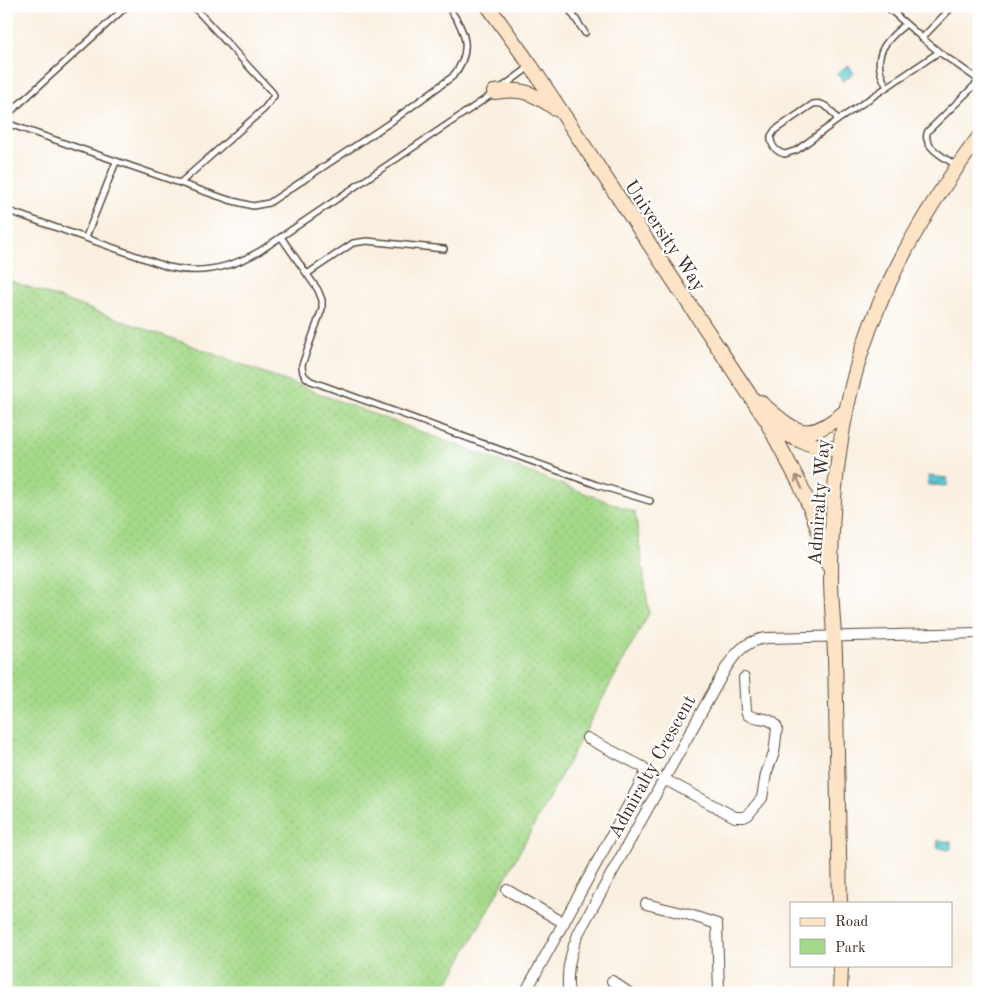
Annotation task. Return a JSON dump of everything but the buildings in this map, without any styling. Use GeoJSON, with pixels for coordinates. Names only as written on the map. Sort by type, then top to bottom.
{"type":"FeatureCollection","features":[{"type":"Feature","properties":{"kind":"main road","name":"University Way"},"geometry":{"type":"LineString","coordinates":[[488,6],[531,66],[765,418],[777,429],[793,439],[839,450]]}},
{"type":"Feature","properties":{"kind":"main road"},"geometry":{"type":"LineString","coordinates":[[494,92],[511,90],[530,93],[547,103],[567,120]]}},
{"type":"Feature","properties":{"kind":"main road","name":"Admiralty Way"},"geometry":{"type":"LineString","coordinates":[[840,902],[831,577],[839,450],[846,411],[862,349],[881,300],[906,246],[944,185],[979,137]]}},
{"type":"Feature","properties":{"kind":"main road"},"geometry":{"type":"LineString","coordinates":[[748,392],[789,425],[802,431],[816,431],[824,428],[846,411]]}},
{"type":"Feature","properties":{"kind":"main road"},"geometry":{"type":"LineString","coordinates":[[765,418],[800,484],[814,517],[831,577]]}},
{"type":"Feature","properties":{"kind":"main road"},"geometry":{"type":"LineString","coordinates":[[840,993],[841,966]]}},
{"type":"Feature","properties":{"kind":"street","name":"Admiralty Crescent"},"geometry":{"type":"LineString","coordinates":[[570,993],[568,972],[570,959],[579,932],[726,668],[742,647],[761,638],[979,633]]}},
{"type":"Feature","properties":{"kind":"street"},"geometry":{"type":"LineString","coordinates":[[664,778],[736,817],[744,817],[759,803],[764,792],[766,774],[774,753],[777,728],[776,724],[770,720],[748,715],[746,711],[744,678]]}},
{"type":"Feature","properties":{"kind":"street"},"geometry":{"type":"LineString","coordinates":[[525,993],[646,773],[643,767],[587,738]]}},
{"type":"Feature","properties":{"kind":"street"},"geometry":{"type":"LineString","coordinates":[[507,890],[564,922]]}},
{"type":"Feature","properties":{"kind":"street"},"geometry":{"type":"LineString","coordinates":[[646,904],[717,924],[719,993]]}},
{"type":"Feature","properties":{"kind":"street"},"geometry":{"type":"LineString","coordinates":[[612,981],[629,993]]}},
{"type":"Feature","properties":{"kind":"lane"},"geometry":{"type":"LineString","coordinates":[[6,116],[127,6]]}},
{"type":"Feature","properties":{"kind":"lane"},"geometry":{"type":"LineString","coordinates":[[180,183],[264,109],[274,96],[251,67],[193,6]]}},
{"type":"Feature","properties":{"kind":"lane"},"geometry":{"type":"LineString","coordinates":[[6,123],[229,200],[254,206],[269,203],[447,83],[455,74],[463,59],[465,37],[461,26],[446,6]]}},
{"type":"Feature","properties":{"kind":"lane"},"geometry":{"type":"LineString","coordinates":[[567,6],[585,33]]}},
{"type":"Feature","properties":{"kind":"lane"},"geometry":{"type":"LineString","coordinates":[[894,13],[904,6]]}},
{"type":"Feature","properties":{"kind":"lane"},"geometry":{"type":"LineString","coordinates":[[922,38],[953,6]]}},
{"type":"Feature","properties":{"kind":"lane"},"geometry":{"type":"LineString","coordinates":[[887,7],[939,52],[979,81],[926,135],[928,144],[957,166]]}},
{"type":"Feature","properties":{"kind":"lane"},"geometry":{"type":"LineString","coordinates":[[887,87],[878,68],[879,57],[888,40],[906,24]]}},
{"type":"Feature","properties":{"kind":"lane"},"geometry":{"type":"LineString","coordinates":[[838,120],[825,105],[813,104],[774,130],[771,136],[772,145],[781,153],[791,153],[797,150],[939,52]]}},
{"type":"Feature","properties":{"kind":"lane"},"geometry":{"type":"LineString","coordinates":[[6,210],[179,270],[205,271],[231,266],[248,258],[281,237],[531,66]]}},
{"type":"Feature","properties":{"kind":"lane"},"geometry":{"type":"LineString","coordinates":[[86,237],[116,162]]}},
{"type":"Feature","properties":{"kind":"lane"},"geometry":{"type":"LineString","coordinates":[[281,237],[318,290],[322,300],[322,309],[302,365],[302,372],[311,382],[597,485],[650,501]]}},
{"type":"Feature","properties":{"kind":"lane"},"geometry":{"type":"LineString","coordinates":[[307,274],[353,243],[367,241],[444,250]]}},
{"type":"Feature","properties":{"kind":"green space"},"geometry":{"type":"Polygon","coordinates":[[[6,279],[190,345],[635,512],[649,613],[443,993],[6,993],[6,279]]]}},
{"type":"Feature","properties":{"kind":"water"},"geometry":{"type":"Polygon","coordinates":[[[848,65],[854,73],[843,81],[836,74],[848,65]]]}},
{"type":"Feature","properties":{"kind":"water"},"geometry":{"type":"Polygon","coordinates":[[[929,476],[948,478],[947,486],[928,485],[929,476]]]}},
{"type":"Feature","properties":{"kind":"water"},"geometry":{"type":"Polygon","coordinates":[[[938,840],[951,842],[951,849],[937,847],[938,840]]]}}]}
